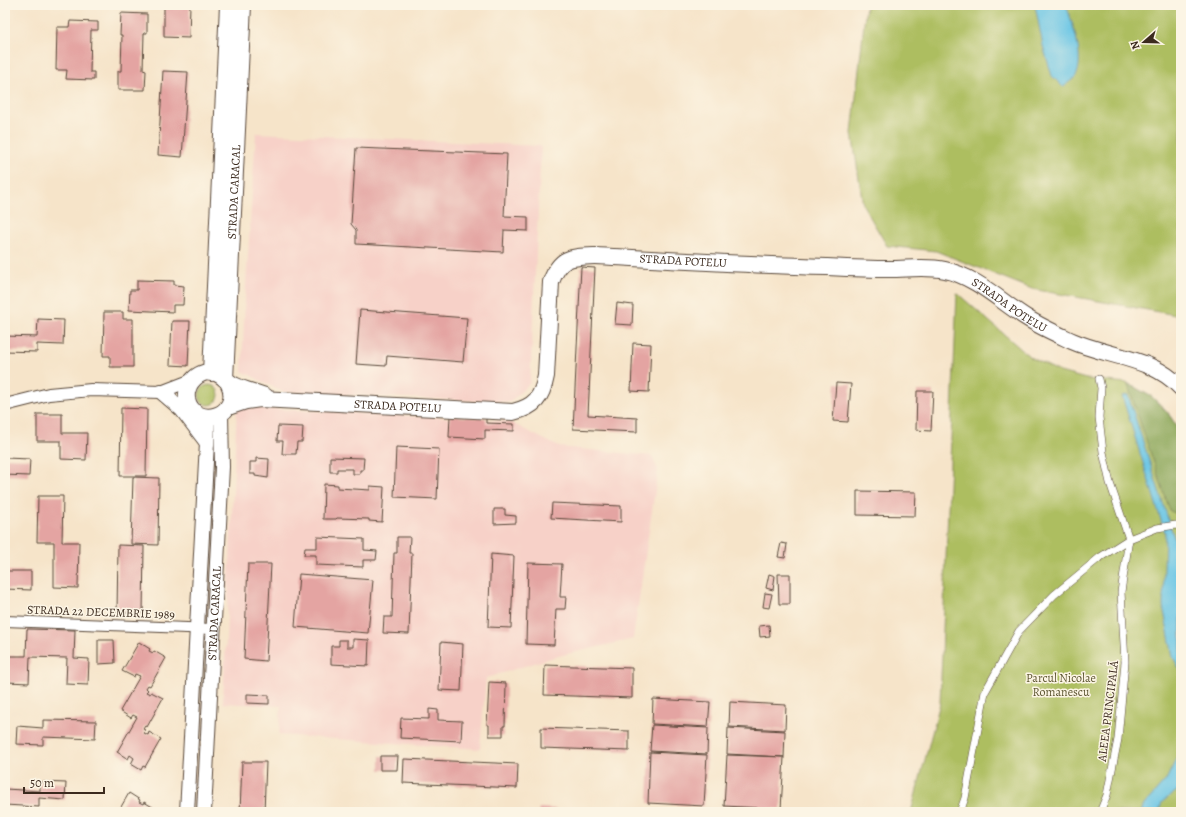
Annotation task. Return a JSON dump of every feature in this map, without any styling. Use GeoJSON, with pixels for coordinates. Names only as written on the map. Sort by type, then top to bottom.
{"type":"FeatureCollection","features":[{"type":"Feature","properties":{"kind":"main road","name":"STRADA CARACAL"},"geometry":{"type":"LineString","coordinates":[[221,378],[228,5]]}},
{"type":"Feature","properties":{"kind":"main road","name":"STRADA CARACAL"},"geometry":{"type":"LineString","coordinates":[[221,378],[226,352],[243,5]]}},
{"type":"Feature","properties":{"kind":"main road","name":"STRADA POTELU"},"geometry":{"type":"LineString","coordinates":[[219,412],[246,401],[260,399],[513,412],[521,410],[538,399],[543,390],[546,376],[551,282],[555,270],[568,259],[595,256],[801,266],[888,269],[922,268],[945,270],[967,278],[980,285],[1027,318],[1073,341],[1128,358],[1158,370],[1172,378],[1181,388]]}},
{"type":"Feature","properties":{"kind":"main road"},"geometry":{"type":"LineString","coordinates":[[226,352],[236,371],[243,380],[280,399]]}},
{"type":"Feature","properties":{"kind":"main road"},"geometry":{"type":"LineString","coordinates":[[201,374],[221,378],[230,387],[232,397],[219,412],[196,413],[189,404],[187,392],[192,380],[201,374]]}},
{"type":"Feature","properties":{"kind":"main road","name":"STRADA POTELU"},"geometry":{"type":"LineString","coordinates":[[221,378],[244,389],[280,399]]}},
{"type":"Feature","properties":{"kind":"main road"},"geometry":{"type":"LineString","coordinates":[[161,392],[182,410],[196,426],[207,443]]}},
{"type":"Feature","properties":{"kind":"main road","name":"STRADA CARACAL"},"geometry":{"type":"LineString","coordinates":[[187,812],[207,443],[219,412]]}},
{"type":"Feature","properties":{"kind":"main road","name":"STRADA CARACAL"},"geometry":{"type":"LineString","coordinates":[[204,812],[222,466],[219,412]]}},
{"type":"Feature","properties":{"kind":"street"},"geometry":{"type":"LineString","coordinates":[[1099,379],[1101,388],[1099,418],[1103,452],[1110,483],[1129,539]]}},
{"type":"Feature","properties":{"kind":"street"},"geometry":{"type":"LineString","coordinates":[[161,392],[192,380]]}},
{"type":"Feature","properties":{"kind":"street"},"geometry":{"type":"LineString","coordinates":[[5,405],[49,394],[91,390],[161,392],[189,404]]}},
{"type":"Feature","properties":{"kind":"street"},"geometry":{"type":"LineString","coordinates":[[960,812],[966,798],[985,692],[1019,631],[1054,595],[1099,558],[1129,539],[1157,528],[1178,526]]}},
{"type":"Feature","properties":{"kind":"street","name":"ALEEA PRINCIPALĂ"},"geometry":{"type":"LineString","coordinates":[[1100,812],[1107,795],[1118,739],[1125,662],[1122,592],[1129,539]]}},
{"type":"Feature","properties":{"kind":"street","name":"STRADA 22 DECEMBRIE 1989"},"geometry":{"type":"LineString","coordinates":[[5,621],[213,629]]}},
{"type":"Feature","properties":{"kind":"shaded area"},"geometry":{"type":"Polygon","coordinates":[[[256,133],[541,146],[530,383],[510,402],[477,401],[283,392],[242,371],[256,133]]]}},
{"type":"Feature","properties":{"kind":"shaded area"},"geometry":{"type":"Polygon","coordinates":[[[237,407],[508,421],[559,447],[652,456],[658,470],[633,639],[554,657],[486,678],[480,749],[279,735],[281,706],[223,703],[237,407]]]}},
{"type":"Feature","properties":{"kind":"green space"},"geometry":{"type":"Polygon","coordinates":[[[866,5],[1181,5],[1181,316],[1032,289],[936,251],[887,246],[863,205],[852,133],[866,5]]]}},
{"type":"Feature","properties":{"kind":"green space","name":"Parcul Nicolae Romanescu"},"geometry":{"type":"Polygon","coordinates":[[[957,293],[1030,357],[1060,372],[1086,379],[1127,383],[1152,397],[1167,411],[1181,434],[1181,812],[911,812],[940,703],[957,293]]]}},
{"type":"Feature","properties":{"kind":"green space"},"geometry":{"type":"Polygon","coordinates":[[[1127,383],[1152,397],[1168,413],[1181,433],[1181,515],[1170,511],[1127,383]]]}},
{"type":"Feature","properties":{"kind":"green space"},"geometry":{"type":"Polygon","coordinates":[[[209,385],[216,388],[219,395],[216,402],[209,405],[202,402],[199,395],[202,388],[209,385]]]}},
{"type":"Feature","properties":{"kind":"water"},"geometry":{"type":"Polygon","coordinates":[[[1035,5],[1066,5],[1069,13],[1077,40],[1079,67],[1076,76],[1063,87],[1052,76],[1043,46],[1035,5]]]}},
{"type":"Feature","properties":{"kind":"water"},"geometry":{"type":"Polygon","coordinates":[[[1128,395],[1181,559],[1181,672],[1173,657],[1163,606],[1165,533],[1122,396],[1128,395]]]}},
{"type":"Feature","properties":{"kind":"water"},"geometry":{"type":"Polygon","coordinates":[[[1181,749],[1181,788],[1162,802],[1159,812],[1141,812],[1144,805],[1166,780],[1181,749]]]}},
{"type":"Feature","properties":{"kind":"building"},"geometry":{"type":"Polygon","coordinates":[[[164,5],[190,5],[189,38],[164,37],[164,5]]]}},
{"type":"Feature","properties":{"kind":"building"},"geometry":{"type":"Polygon","coordinates":[[[121,13],[147,14],[147,33],[144,33],[143,70],[146,71],[145,90],[118,90],[118,71],[121,71],[121,13]]]}},
{"type":"Feature","properties":{"kind":"building"},"geometry":{"type":"Polygon","coordinates":[[[70,21],[98,22],[98,30],[91,30],[90,72],[94,72],[94,80],[66,79],[67,70],[56,70],[57,27],[69,27],[70,21]]]}},
{"type":"Feature","properties":{"kind":"building"},"geometry":{"type":"Polygon","coordinates":[[[163,71],[188,72],[182,157],[158,155],[163,71]]]}},
{"type":"Feature","properties":{"kind":"building"},"geometry":{"type":"Polygon","coordinates":[[[356,148],[507,154],[504,216],[528,217],[528,231],[504,230],[503,252],[356,244],[356,230],[351,224],[356,148]]]}},
{"type":"Feature","properties":{"kind":"building"},"geometry":{"type":"Polygon","coordinates":[[[581,267],[595,268],[588,415],[637,418],[637,432],[573,429],[581,267]]]}},
{"type":"Feature","properties":{"kind":"building"},"geometry":{"type":"Polygon","coordinates":[[[137,280],[174,281],[174,285],[184,286],[183,305],[173,305],[173,312],[129,310],[130,290],[137,290],[137,280]]]}},
{"type":"Feature","properties":{"kind":"building"},"geometry":{"type":"Polygon","coordinates":[[[617,303],[633,305],[632,325],[615,324],[617,303]]]}},
{"type":"Feature","properties":{"kind":"building"},"geometry":{"type":"Polygon","coordinates":[[[360,310],[467,318],[463,362],[387,356],[386,366],[356,364],[360,310]]]}},
{"type":"Feature","properties":{"kind":"building"},"geometry":{"type":"Polygon","coordinates":[[[104,312],[123,312],[123,319],[133,319],[133,367],[110,367],[110,356],[103,356],[104,312]]]}},
{"type":"Feature","properties":{"kind":"building"},"geometry":{"type":"Polygon","coordinates":[[[38,319],[64,320],[63,345],[37,344],[37,352],[5,351],[5,336],[37,337],[38,319]]]}},
{"type":"Feature","properties":{"kind":"building"},"geometry":{"type":"Polygon","coordinates":[[[172,321],[190,321],[188,366],[170,365],[172,321]]]}},
{"type":"Feature","properties":{"kind":"building"},"geometry":{"type":"Polygon","coordinates":[[[633,343],[651,344],[649,392],[631,391],[633,343]]]}},
{"type":"Feature","properties":{"kind":"building"},"geometry":{"type":"Polygon","coordinates":[[[836,383],[851,384],[848,422],[833,421],[836,383]]]}},
{"type":"Feature","properties":{"kind":"building"},"geometry":{"type":"Polygon","coordinates":[[[917,391],[933,391],[931,431],[916,430],[917,391]]]}},
{"type":"Feature","properties":{"kind":"building"},"geometry":{"type":"Polygon","coordinates":[[[121,408],[147,409],[146,476],[120,476],[121,408]]]}},
{"type":"Feature","properties":{"kind":"building"},"geometry":{"type":"Polygon","coordinates":[[[37,414],[62,414],[62,433],[87,433],[86,460],[61,459],[61,441],[37,441],[37,414]]]}},
{"type":"Feature","properties":{"kind":"building"},"geometry":{"type":"Polygon","coordinates":[[[450,416],[486,418],[486,423],[514,424],[514,431],[485,430],[485,439],[449,437],[450,416]]]}},
{"type":"Feature","properties":{"kind":"building"},"geometry":{"type":"Polygon","coordinates":[[[278,426],[303,427],[302,442],[297,442],[296,454],[282,454],[283,441],[277,441],[278,426]]]}},
{"type":"Feature","properties":{"kind":"building"},"geometry":{"type":"Polygon","coordinates":[[[396,447],[439,449],[437,499],[394,497],[396,447]]]}},
{"type":"Feature","properties":{"kind":"building"},"geometry":{"type":"Polygon","coordinates":[[[330,457],[364,458],[363,470],[360,470],[360,474],[353,474],[353,469],[337,469],[337,472],[330,472],[330,457]]]}},
{"type":"Feature","properties":{"kind":"building"},"geometry":{"type":"Polygon","coordinates":[[[5,458],[30,459],[29,476],[5,475],[5,458]]]}},
{"type":"Feature","properties":{"kind":"building"},"geometry":{"type":"Polygon","coordinates":[[[256,458],[269,459],[268,478],[250,474],[250,462],[256,462],[256,458]]]}},
{"type":"Feature","properties":{"kind":"building"},"geometry":{"type":"Polygon","coordinates":[[[133,477],[159,478],[158,545],[131,544],[133,477]]]}},
{"type":"Feature","properties":{"kind":"building"},"geometry":{"type":"Polygon","coordinates":[[[324,484],[338,485],[338,488],[370,490],[370,486],[384,487],[382,522],[369,521],[369,519],[323,519],[324,484]]]}},
{"type":"Feature","properties":{"kind":"building"},"geometry":{"type":"Polygon","coordinates":[[[857,491],[916,492],[915,516],[857,515],[857,491]]]}},
{"type":"Feature","properties":{"kind":"building"},"geometry":{"type":"Polygon","coordinates":[[[38,496],[63,496],[62,542],[79,542],[78,588],[54,587],[54,542],[37,542],[38,496]]]}},
{"type":"Feature","properties":{"kind":"building"},"geometry":{"type":"Polygon","coordinates":[[[552,503],[621,506],[621,522],[551,518],[552,503]]]}},
{"type":"Feature","properties":{"kind":"building"},"geometry":{"type":"Polygon","coordinates":[[[494,509],[505,509],[505,515],[516,516],[516,523],[494,524],[494,509]]]}},
{"type":"Feature","properties":{"kind":"building"},"geometry":{"type":"Polygon","coordinates":[[[317,537],[364,539],[364,550],[377,551],[376,560],[363,560],[363,567],[316,565],[316,555],[304,555],[305,548],[317,548],[317,537]]]}},
{"type":"Feature","properties":{"kind":"building"},"geometry":{"type":"Polygon","coordinates":[[[397,537],[410,537],[409,553],[412,553],[409,634],[383,633],[384,617],[392,617],[394,553],[397,553],[397,537]]]}},
{"type":"Feature","properties":{"kind":"building"},"geometry":{"type":"Polygon","coordinates":[[[781,543],[787,544],[785,558],[778,557],[781,543]]]}},
{"type":"Feature","properties":{"kind":"building"},"geometry":{"type":"Polygon","coordinates":[[[118,545],[144,546],[143,613],[117,613],[118,545]]]}},
{"type":"Feature","properties":{"kind":"building"},"geometry":{"type":"Polygon","coordinates":[[[491,554],[514,556],[511,628],[488,627],[491,554]]]}},
{"type":"Feature","properties":{"kind":"building"},"geometry":{"type":"Polygon","coordinates":[[[528,563],[562,564],[560,597],[566,597],[565,609],[556,609],[554,645],[526,644],[528,563]]]}},
{"type":"Feature","properties":{"kind":"building"},"geometry":{"type":"Polygon","coordinates":[[[248,564],[271,564],[266,661],[244,659],[248,564]]]}},
{"type":"Feature","properties":{"kind":"building"},"geometry":{"type":"Polygon","coordinates":[[[5,571],[31,571],[31,590],[5,589],[5,571]]]}},
{"type":"Feature","properties":{"kind":"building"},"geometry":{"type":"Polygon","coordinates":[[[299,574],[373,580],[368,633],[295,627],[299,574]]]}},
{"type":"Feature","properties":{"kind":"building"},"geometry":{"type":"Polygon","coordinates":[[[769,574],[775,576],[773,590],[766,588],[769,574]]]}},
{"type":"Feature","properties":{"kind":"building"},"geometry":{"type":"Polygon","coordinates":[[[778,574],[790,574],[790,604],[779,604],[778,574]]]}},
{"type":"Feature","properties":{"kind":"building"},"geometry":{"type":"Polygon","coordinates":[[[765,593],[772,594],[769,608],[763,607],[765,593]]]}},
{"type":"Feature","properties":{"kind":"building"},"geometry":{"type":"Polygon","coordinates":[[[769,625],[770,636],[760,637],[759,626],[769,625]]]}},
{"type":"Feature","properties":{"kind":"building"},"geometry":{"type":"Polygon","coordinates":[[[27,629],[75,630],[74,658],[89,659],[88,685],[66,684],[67,658],[30,657],[29,683],[7,682],[8,656],[26,656],[27,629]]]}},
{"type":"Feature","properties":{"kind":"building"},"geometry":{"type":"Polygon","coordinates":[[[353,639],[369,640],[368,666],[331,664],[331,646],[339,646],[339,640],[347,640],[347,647],[353,647],[353,639]]]}},
{"type":"Feature","properties":{"kind":"building"},"geometry":{"type":"Polygon","coordinates":[[[98,640],[114,640],[115,663],[98,664],[98,640]]]}},
{"type":"Feature","properties":{"kind":"building"},"geometry":{"type":"Polygon","coordinates":[[[139,642],[150,649],[149,651],[153,653],[154,651],[166,658],[150,686],[148,685],[146,688],[148,690],[146,692],[150,694],[151,692],[163,698],[147,727],[145,726],[143,729],[145,730],[144,733],[148,735],[149,732],[161,739],[145,767],[143,766],[141,770],[131,764],[134,758],[130,755],[128,759],[117,752],[137,717],[133,715],[131,718],[120,711],[140,676],[135,674],[134,677],[122,671],[139,642]]]}},
{"type":"Feature","properties":{"kind":"building"},"geometry":{"type":"Polygon","coordinates":[[[441,642],[463,644],[461,691],[439,690],[441,642]]]}},
{"type":"Feature","properties":{"kind":"building"},"geometry":{"type":"Polygon","coordinates":[[[545,665],[632,668],[632,698],[544,695],[545,665]]]}},
{"type":"Feature","properties":{"kind":"building"},"geometry":{"type":"Polygon","coordinates":[[[489,682],[506,683],[505,726],[503,726],[503,736],[489,736],[489,725],[487,725],[489,682]]]}},
{"type":"Feature","properties":{"kind":"building"},"geometry":{"type":"Polygon","coordinates":[[[247,694],[269,695],[269,704],[247,703],[247,694]]]}},
{"type":"Feature","properties":{"kind":"building"},"geometry":{"type":"Polygon","coordinates":[[[653,699],[710,702],[708,727],[652,724],[653,699]]]}},
{"type":"Feature","properties":{"kind":"building"},"geometry":{"type":"Polygon","coordinates":[[[730,702],[786,705],[785,730],[729,727],[730,702]]]}},
{"type":"Feature","properties":{"kind":"building"},"geometry":{"type":"Polygon","coordinates":[[[429,709],[438,710],[438,720],[462,721],[461,741],[400,738],[401,718],[429,719],[429,709]]]}},
{"type":"Feature","properties":{"kind":"building"},"geometry":{"type":"Polygon","coordinates":[[[43,720],[96,721],[95,739],[43,737],[43,745],[16,744],[17,726],[43,728],[43,720]]]}},
{"type":"Feature","properties":{"kind":"building"},"geometry":{"type":"Polygon","coordinates":[[[652,725],[708,728],[707,754],[650,751],[652,725]]]}},
{"type":"Feature","properties":{"kind":"building"},"geometry":{"type":"Polygon","coordinates":[[[541,728],[629,731],[629,751],[541,748],[541,728]]]}},
{"type":"Feature","properties":{"kind":"building"},"geometry":{"type":"Polygon","coordinates":[[[728,728],[785,731],[784,757],[727,754],[728,728]]]}},
{"type":"Feature","properties":{"kind":"building"},"geometry":{"type":"Polygon","coordinates":[[[650,752],[707,755],[704,806],[648,803],[650,752]]]}},
{"type":"Feature","properties":{"kind":"building"},"geometry":{"type":"Polygon","coordinates":[[[727,755],[784,757],[781,809],[724,806],[727,755]]]}},
{"type":"Feature","properties":{"kind":"building"},"geometry":{"type":"Polygon","coordinates":[[[380,756],[398,756],[397,770],[380,770],[380,756]]]}},
{"type":"Feature","properties":{"kind":"building"},"geometry":{"type":"Polygon","coordinates":[[[404,759],[518,764],[517,788],[403,783],[404,759]]]}},
{"type":"Feature","properties":{"kind":"building"},"geometry":{"type":"Polygon","coordinates":[[[242,762],[266,762],[264,812],[240,812],[242,762]]]}},
{"type":"Feature","properties":{"kind":"building"},"geometry":{"type":"Polygon","coordinates":[[[40,782],[66,783],[65,800],[39,798],[39,807],[5,805],[5,789],[40,791],[40,782]]]}},
{"type":"Feature","properties":{"kind":"building"},"geometry":{"type":"Polygon","coordinates":[[[129,793],[140,800],[139,802],[143,804],[144,802],[156,809],[154,812],[118,812],[129,793]]]}},
{"type":"Feature","properties":{"kind":"building"},"geometry":{"type":"Polygon","coordinates":[[[539,808],[557,809],[557,812],[538,812],[539,808]]]}}]}
